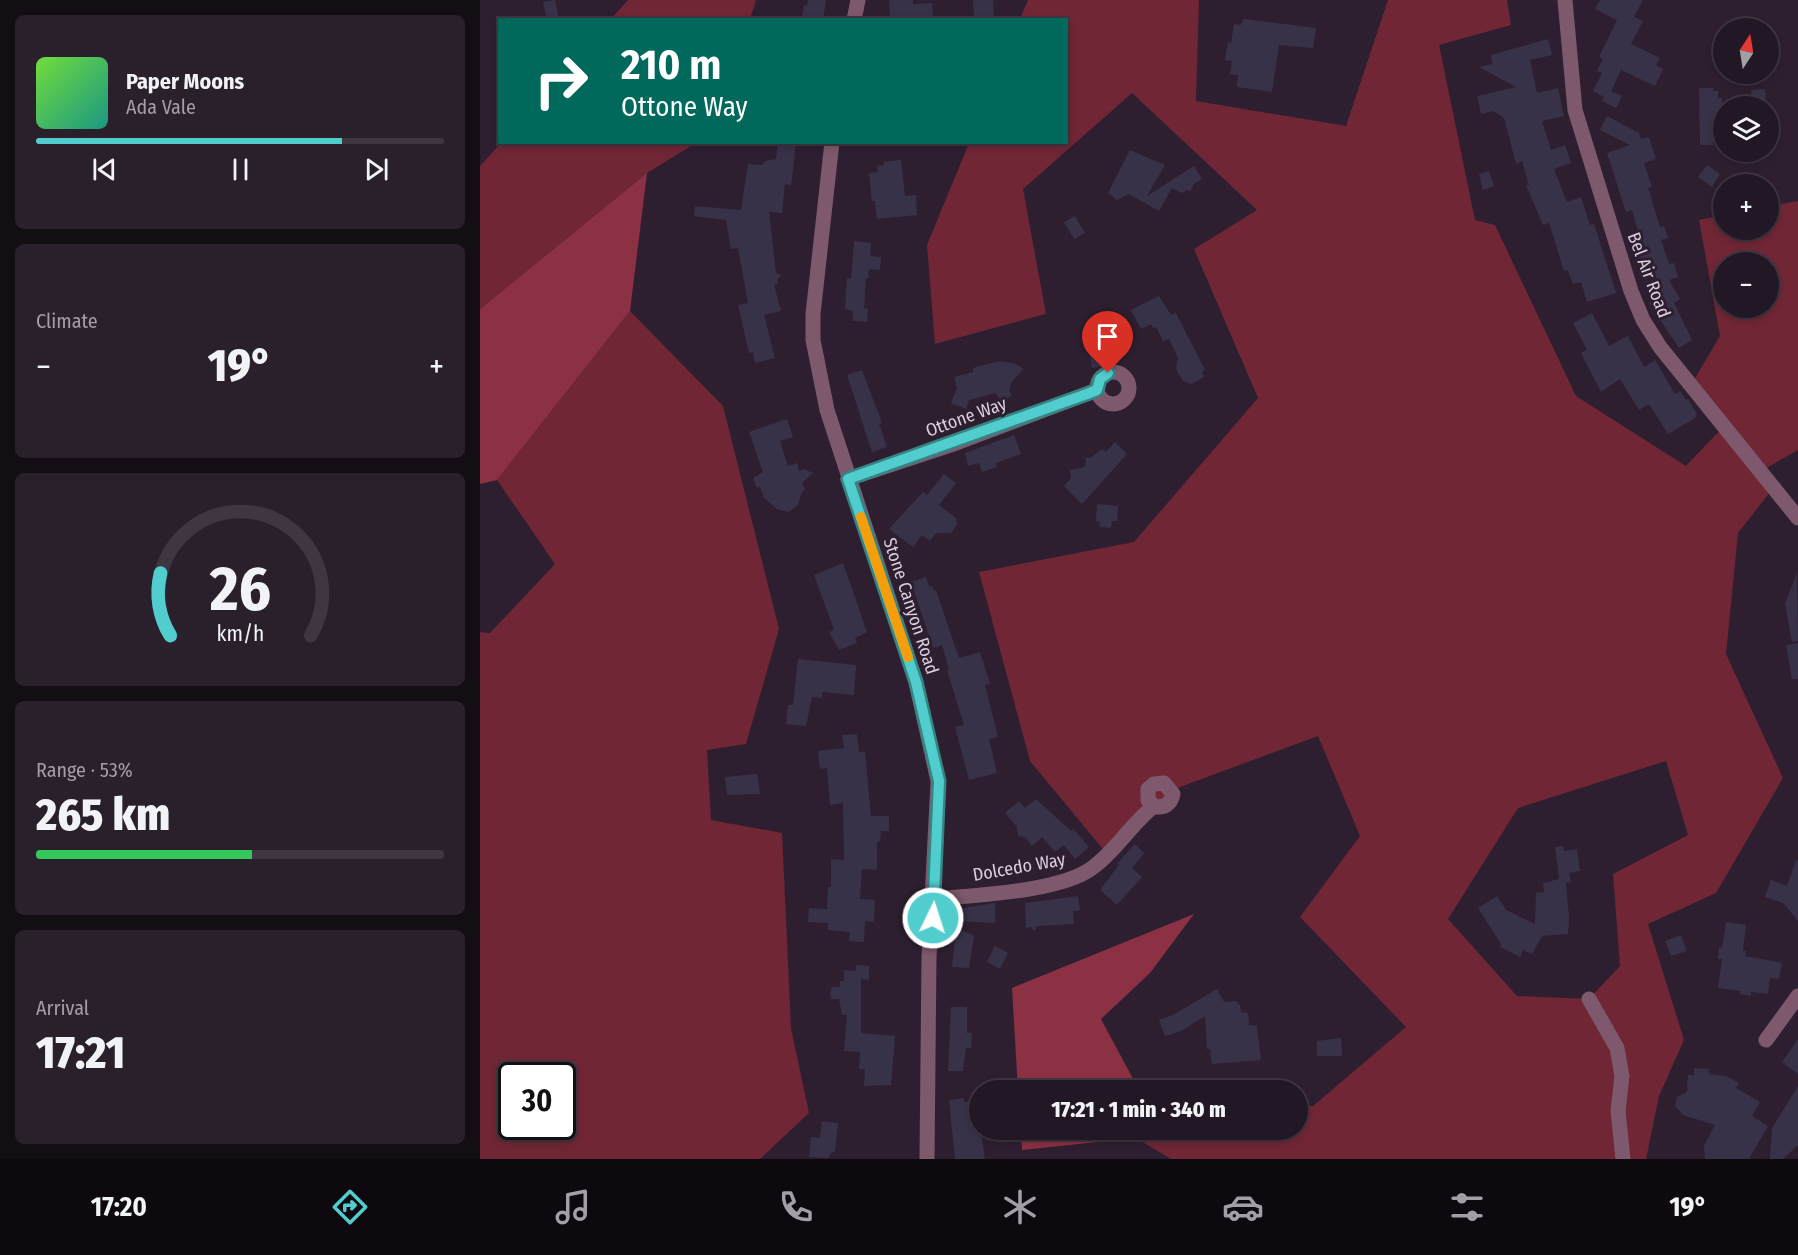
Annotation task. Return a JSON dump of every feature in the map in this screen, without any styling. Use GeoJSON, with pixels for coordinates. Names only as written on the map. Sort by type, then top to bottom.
{"type":"FeatureCollection","features":[{"type":"Feature","properties":{"kind":"street"},"geometry":{"type":"LineString","coordinates":[[854,18],[858,0]]}},
{"type":"Feature","properties":{"kind":"street","name":"Bel Air Road"},"geometry":{"type":"LineString","coordinates":[[1565,0],[1575,110],[1643,320],[1660,347],[1798,518]]}},
{"type":"Feature","properties":{"kind":"street","name":"Stone Canyon Road"},"geometry":{"type":"LineString","coordinates":[[832,144],[813,340],[827,410],[916,682],[939,781],[929,958],[927,1159]]}},
{"type":"Feature","properties":{"kind":"street","name":"Ottone Way"},"geometry":{"type":"LineString","coordinates":[[848,479],[951,445],[1097,390]]}},
{"type":"Feature","properties":{"kind":"street","name":"Dolcedo Way"},"geometry":{"type":"LineString","coordinates":[[934,899],[1003,892],[1075,877],[1092,868],[1139,818],[1154,806]]}},
{"type":"Feature","properties":{"kind":"street"},"geometry":{"type":"LineString","coordinates":[[1766,1040],[1798,996]]}},
{"type":"Feature","properties":{"kind":"street"},"geometry":{"type":"LineString","coordinates":[[1589,999],[1617,1048],[1622,1076],[1618,1111],[1623,1159]]}},
{"type":"Feature","properties":{"kind":"shaded area"},"geometry":{"type":"Polygon","coordinates":[[[628,0],[756,0],[750,18],[612,18],[628,0]]]}},
{"type":"Feature","properties":{"kind":"shaded area"},"geometry":{"type":"Polygon","coordinates":[[[1028,0],[1199,0],[1196,101],[1346,126],[1388,0],[1507,0],[1511,25],[1439,45],[1475,220],[1495,225],[1576,396],[1686,466],[1724,426],[1691,385],[1720,336],[1717,318],[1779,318],[1779,252],[1713,252],[1713,297],[1699,220],[1713,217],[1713,240],[1779,240],[1779,204],[1798,201],[1798,450],[1761,471],[1774,487],[1738,533],[1726,654],[1783,778],[1716,893],[1648,924],[1684,1040],[1659,1096],[1646,1159],[1171,1159],[1139,1140],[1308,1140],[1308,1106],[1313,1106],[1406,1027],[1300,917],[1360,836],[1318,736],[1172,790],[1163,807],[1107,854],[1030,761],[979,572],[1134,542],[1258,398],[1194,249],[1257,210],[1132,93],[1023,189],[1046,314],[935,344],[927,245],[969,144],[1068,144],[1068,18],[1020,18],[1028,0]],[[1666,761],[1518,808],[1448,919],[1517,996],[1589,999],[1620,966],[1613,874],[1688,835],[1666,761]]]}},
{"type":"Feature","properties":{"kind":"shaded area"},"geometry":{"type":"Polygon","coordinates":[[[500,144],[694,144],[647,173],[480,309],[480,166],[500,144]]]}},
{"type":"Feature","properties":{"kind":"shaded area"},"geometry":{"type":"Polygon","coordinates":[[[647,173],[630,311],[497,480],[480,484],[480,309],[647,173]]]}},
{"type":"Feature","properties":{"kind":"shaded area"},"geometry":{"type":"Polygon","coordinates":[[[630,311],[723,406],[779,629],[746,744],[707,750],[711,820],[782,833],[791,1028],[809,1113],[760,1159],[480,1159],[480,632],[490,633],[555,564],[497,480],[630,311]]]}},
{"type":"Feature","properties":{"kind":"shaded area"},"geometry":{"type":"Polygon","coordinates":[[[1194,914],[1150,973],[1101,1019],[1134,1080],[1017,1080],[1012,988],[1194,914]]]}},
{"type":"Feature","properties":{"kind":"shaded area"},"geometry":{"type":"Polygon","coordinates":[[[1022,1140],[1117,1140],[1022,1150],[1022,1140]]]}},
{"type":"Feature","properties":{"kind":"building"},"geometry":{"type":"Polygon","coordinates":[[[555,0],[559,18],[547,18],[543,2],[555,0]]]}},
{"type":"Feature","properties":{"kind":"building"},"geometry":{"type":"Polygon","coordinates":[[[808,0],[826,0],[823,18],[802,17],[804,5],[807,6],[808,0]]]}},
{"type":"Feature","properties":{"kind":"building"},"geometry":{"type":"Polygon","coordinates":[[[889,0],[913,0],[913,4],[932,3],[933,18],[890,18],[889,0]]]}},
{"type":"Feature","properties":{"kind":"building"},"geometry":{"type":"Polygon","coordinates":[[[973,0],[993,0],[994,18],[974,18],[973,0]]]}},
{"type":"Feature","properties":{"kind":"building"},"geometry":{"type":"Polygon","coordinates":[[[1600,0],[1643,0],[1634,17],[1643,21],[1631,44],[1660,58],[1656,65],[1663,69],[1655,86],[1621,70],[1611,91],[1622,96],[1616,108],[1602,101],[1604,97],[1593,91],[1602,73],[1597,71],[1603,59],[1599,57],[1617,20],[1595,9],[1600,0]]]}},
{"type":"Feature","properties":{"kind":"building"},"geometry":{"type":"Polygon","coordinates":[[[1243,19],[1316,28],[1313,48],[1279,45],[1272,92],[1237,87],[1238,75],[1230,74],[1232,61],[1225,60],[1228,42],[1231,43],[1234,24],[1241,25],[1243,19]]]}},
{"type":"Feature","properties":{"kind":"building"},"geometry":{"type":"Polygon","coordinates":[[[1548,39],[1552,55],[1530,60],[1537,93],[1558,88],[1564,116],[1542,121],[1551,150],[1565,145],[1571,163],[1554,169],[1567,202],[1581,197],[1590,225],[1594,224],[1616,293],[1587,302],[1581,282],[1573,284],[1568,270],[1564,271],[1549,223],[1543,225],[1526,185],[1529,185],[1522,161],[1516,164],[1504,118],[1493,111],[1481,114],[1477,96],[1516,87],[1479,67],[1492,64],[1491,55],[1548,39]]]}},
{"type":"Feature","properties":{"kind":"building"},"geometry":{"type":"Polygon","coordinates":[[[1699,88],[1713,88],[1713,91],[1718,91],[1718,96],[1713,96],[1713,145],[1700,145],[1699,88]]]}},
{"type":"Feature","properties":{"kind":"building"},"geometry":{"type":"Polygon","coordinates":[[[1765,89],[1765,96],[1751,96],[1751,90],[1765,89]]]}},
{"type":"Feature","properties":{"kind":"building"},"geometry":{"type":"Polygon","coordinates":[[[1607,116],[1639,133],[1641,139],[1649,137],[1656,159],[1644,163],[1652,187],[1648,188],[1660,227],[1664,226],[1668,238],[1661,240],[1669,264],[1674,263],[1678,277],[1669,280],[1680,299],[1674,303],[1692,340],[1679,348],[1649,303],[1658,298],[1650,271],[1641,273],[1630,237],[1639,234],[1632,210],[1626,212],[1607,153],[1630,145],[1600,130],[1607,116]]]}},
{"type":"Feature","properties":{"kind":"building"},"geometry":{"type":"Polygon","coordinates":[[[778,144],[796,144],[791,185],[785,184],[782,213],[769,212],[776,273],[781,275],[777,280],[778,284],[774,285],[781,311],[764,315],[775,358],[755,363],[753,352],[749,353],[738,305],[748,303],[738,248],[731,249],[726,220],[694,216],[695,206],[741,210],[748,164],[762,165],[766,161],[776,159],[778,144]]]}},
{"type":"Feature","properties":{"kind":"building"},"geometry":{"type":"Polygon","coordinates":[[[1130,150],[1165,165],[1147,196],[1194,166],[1202,179],[1194,184],[1190,191],[1182,193],[1172,188],[1159,211],[1129,194],[1117,200],[1108,193],[1130,150]]]}},
{"type":"Feature","properties":{"kind":"building"},"geometry":{"type":"Polygon","coordinates":[[[901,160],[905,196],[916,195],[917,215],[877,219],[875,201],[872,201],[869,173],[878,172],[877,166],[884,165],[883,162],[901,160]]]}},
{"type":"Feature","properties":{"kind":"building"},"geometry":{"type":"Polygon","coordinates":[[[1707,165],[1720,174],[1713,174],[1712,187],[1698,177],[1707,165]]]}},
{"type":"Feature","properties":{"kind":"building"},"geometry":{"type":"Polygon","coordinates":[[[1489,171],[1494,186],[1483,190],[1479,174],[1489,171]]]}},
{"type":"Feature","properties":{"kind":"building"},"geometry":{"type":"Polygon","coordinates":[[[1075,216],[1085,233],[1074,239],[1064,222],[1075,216]]]}},
{"type":"Feature","properties":{"kind":"building"},"geometry":{"type":"Polygon","coordinates":[[[854,241],[871,243],[870,256],[881,257],[880,270],[869,269],[868,279],[866,278],[864,308],[868,309],[867,322],[853,321],[853,311],[845,309],[847,278],[851,279],[854,241]]]}},
{"type":"Feature","properties":{"kind":"building"},"geometry":{"type":"Polygon","coordinates":[[[1159,296],[1171,315],[1176,313],[1205,370],[1202,372],[1204,377],[1191,384],[1183,381],[1178,373],[1176,368],[1178,358],[1169,339],[1163,341],[1156,327],[1153,328],[1151,324],[1141,329],[1131,310],[1159,296]]]}},
{"type":"Feature","properties":{"kind":"building"},"geometry":{"type":"Polygon","coordinates":[[[1592,313],[1609,346],[1628,336],[1644,367],[1655,360],[1675,394],[1680,391],[1686,400],[1688,399],[1697,414],[1695,418],[1668,434],[1649,404],[1639,410],[1620,379],[1601,392],[1581,353],[1587,350],[1573,323],[1592,313]]]}},
{"type":"Feature","properties":{"kind":"building"},"geometry":{"type":"Polygon","coordinates":[[[1109,347],[1112,365],[1092,368],[1089,350],[1109,347]]]}},
{"type":"Feature","properties":{"kind":"building"},"geometry":{"type":"Polygon","coordinates":[[[1000,361],[1016,364],[1024,369],[1012,381],[1009,391],[1012,395],[1003,402],[995,393],[969,400],[966,409],[951,403],[957,388],[954,377],[973,372],[973,368],[1000,361]]]}},
{"type":"Feature","properties":{"kind":"building"},"geometry":{"type":"Polygon","coordinates":[[[862,370],[882,423],[879,424],[887,447],[872,452],[847,375],[862,370]]]}},
{"type":"Feature","properties":{"kind":"building"},"geometry":{"type":"Polygon","coordinates":[[[787,419],[793,437],[780,441],[788,466],[797,463],[799,471],[804,469],[813,473],[802,483],[805,490],[802,492],[798,505],[788,512],[777,509],[764,498],[760,487],[757,488],[753,478],[763,472],[749,432],[787,419]]]}},
{"type":"Feature","properties":{"kind":"building"},"geometry":{"type":"Polygon","coordinates":[[[1014,435],[1021,454],[996,463],[997,467],[982,472],[979,463],[968,466],[965,453],[1014,435]]]}},
{"type":"Feature","properties":{"kind":"building"},"geometry":{"type":"Polygon","coordinates":[[[1115,442],[1127,454],[1082,504],[1064,486],[1071,478],[1070,470],[1085,467],[1086,457],[1090,458],[1102,449],[1106,452],[1115,442]]]}},
{"type":"Feature","properties":{"kind":"building"},"geometry":{"type":"Polygon","coordinates":[[[944,474],[956,483],[939,505],[956,518],[957,524],[951,533],[936,533],[930,541],[922,535],[913,547],[889,529],[923,492],[927,495],[944,474]]]}},
{"type":"Feature","properties":{"kind":"building"},"geometry":{"type":"Polygon","coordinates":[[[1097,504],[1118,506],[1117,521],[1112,521],[1111,528],[1099,527],[1100,522],[1096,521],[1097,504]]]}},
{"type":"Feature","properties":{"kind":"building"},"geometry":{"type":"Polygon","coordinates":[[[843,563],[867,632],[855,638],[857,643],[839,650],[829,632],[834,630],[814,575],[843,563]]]}},
{"type":"Feature","properties":{"kind":"building"},"geometry":{"type":"Polygon","coordinates":[[[1797,573],[1798,641],[1792,642],[1785,604],[1797,573]]]}},
{"type":"Feature","properties":{"kind":"building"},"geometry":{"type":"Polygon","coordinates":[[[926,577],[929,587],[932,586],[934,591],[936,590],[959,658],[980,652],[990,684],[985,685],[998,737],[989,739],[997,773],[969,780],[955,727],[964,725],[947,670],[949,669],[942,645],[933,648],[911,582],[926,577]]]}},
{"type":"Feature","properties":{"kind":"building"},"geometry":{"type":"Polygon","coordinates":[[[1798,643],[1798,679],[1792,679],[1786,645],[1798,643]]]}},
{"type":"Feature","properties":{"kind":"building"},"geometry":{"type":"Polygon","coordinates":[[[798,659],[856,665],[854,695],[822,692],[822,698],[812,697],[806,726],[786,724],[788,705],[793,705],[798,659]]]}},
{"type":"Feature","properties":{"kind":"building"},"geometry":{"type":"Polygon","coordinates":[[[857,734],[859,752],[865,752],[871,816],[889,816],[889,831],[881,831],[880,841],[877,842],[877,870],[862,869],[860,899],[875,900],[874,922],[865,921],[864,942],[849,941],[850,932],[828,930],[828,923],[808,922],[809,908],[827,909],[828,887],[831,887],[831,859],[844,860],[843,803],[830,805],[827,768],[820,769],[818,751],[844,748],[842,735],[857,734]]]}},
{"type":"Feature","properties":{"kind":"building"},"geometry":{"type":"Polygon","coordinates":[[[757,774],[760,794],[727,795],[725,777],[757,774]]]}},
{"type":"Feature","properties":{"kind":"building"},"geometry":{"type":"Polygon","coordinates":[[[1036,799],[1071,831],[1073,829],[1089,847],[1075,859],[1064,845],[1055,852],[1042,837],[1032,846],[1025,837],[1018,836],[1017,827],[1005,813],[1019,801],[1025,808],[1036,799]]]}},
{"type":"Feature","properties":{"kind":"building"},"geometry":{"type":"Polygon","coordinates":[[[1135,844],[1144,853],[1132,868],[1142,877],[1117,905],[1100,890],[1119,865],[1117,864],[1135,844]]]}},
{"type":"Feature","properties":{"kind":"building"},"geometry":{"type":"Polygon","coordinates":[[[1563,846],[1564,851],[1577,849],[1580,871],[1569,873],[1571,882],[1566,883],[1568,934],[1542,936],[1532,954],[1523,950],[1520,957],[1500,947],[1501,944],[1478,908],[1497,896],[1506,910],[1535,924],[1536,893],[1544,892],[1543,883],[1559,879],[1555,847],[1563,846]]]}},
{"type":"Feature","properties":{"kind":"building"},"geometry":{"type":"Polygon","coordinates":[[[1796,860],[1798,861],[1798,921],[1783,903],[1765,897],[1771,880],[1787,886],[1796,860]]]}},
{"type":"Feature","properties":{"kind":"building"},"geometry":{"type":"Polygon","coordinates":[[[1078,896],[1080,910],[1073,911],[1074,924],[1037,926],[1034,931],[1031,927],[1026,928],[1025,903],[1078,896]]]}},
{"type":"Feature","properties":{"kind":"building"},"geometry":{"type":"Polygon","coordinates":[[[995,903],[995,923],[956,921],[957,909],[995,903]]]}},
{"type":"Feature","properties":{"kind":"building"},"geometry":{"type":"Polygon","coordinates":[[[1726,922],[1746,925],[1743,951],[1746,951],[1745,956],[1782,963],[1779,979],[1770,978],[1768,994],[1751,992],[1751,996],[1740,994],[1740,991],[1718,988],[1722,959],[1718,959],[1719,947],[1722,948],[1726,922]]]}},
{"type":"Feature","properties":{"kind":"building"},"geometry":{"type":"Polygon","coordinates":[[[956,927],[974,936],[969,968],[952,967],[956,927]]]}},
{"type":"Feature","properties":{"kind":"building"},"geometry":{"type":"Polygon","coordinates":[[[1681,935],[1687,951],[1671,956],[1665,941],[1681,935]]]}},
{"type":"Feature","properties":{"kind":"building"},"geometry":{"type":"Polygon","coordinates":[[[995,946],[1008,953],[1000,969],[987,962],[995,946]]]}},
{"type":"Feature","properties":{"kind":"building"},"geometry":{"type":"Polygon","coordinates":[[[856,965],[869,966],[869,980],[861,979],[861,1033],[895,1036],[891,1085],[864,1086],[865,1069],[859,1069],[860,1052],[844,1051],[847,1015],[842,1015],[839,999],[831,999],[830,993],[832,987],[840,987],[840,981],[844,981],[844,970],[856,971],[856,965]]]}},
{"type":"Feature","properties":{"kind":"building"},"geometry":{"type":"Polygon","coordinates":[[[1217,989],[1224,1002],[1236,1001],[1240,1005],[1241,1012],[1248,1013],[1249,1025],[1257,1026],[1261,1060],[1212,1064],[1210,1049],[1207,1049],[1205,1016],[1181,1031],[1165,1036],[1159,1020],[1173,1015],[1217,989]]]}},
{"type":"Feature","properties":{"kind":"building"},"geometry":{"type":"Polygon","coordinates":[[[951,1007],[967,1007],[967,1033],[972,1033],[971,1048],[966,1048],[963,1071],[948,1071],[951,1007]]]}},
{"type":"Feature","properties":{"kind":"building"},"geometry":{"type":"Polygon","coordinates":[[[1341,1038],[1342,1056],[1317,1056],[1317,1041],[1341,1038]]]}},
{"type":"Feature","properties":{"kind":"building"},"geometry":{"type":"Polygon","coordinates":[[[1798,1039],[1798,1074],[1782,1062],[1798,1039]]]}},
{"type":"Feature","properties":{"kind":"building"},"geometry":{"type":"Polygon","coordinates":[[[1694,1068],[1709,1069],[1709,1074],[1726,1076],[1739,1083],[1736,1088],[1760,1102],[1752,1116],[1768,1126],[1749,1159],[1705,1159],[1704,1146],[1715,1125],[1683,1115],[1675,1106],[1677,1097],[1687,1092],[1688,1075],[1694,1075],[1694,1068]]]}},
{"type":"Feature","properties":{"kind":"building"},"geometry":{"type":"Polygon","coordinates":[[[1798,1086],[1798,1145],[1783,1159],[1770,1159],[1772,1128],[1798,1086]]]}},
{"type":"Feature","properties":{"kind":"building"},"geometry":{"type":"Polygon","coordinates":[[[964,1098],[964,1102],[969,1102],[969,1140],[982,1140],[985,1159],[955,1159],[949,1100],[964,1098]]]}},
{"type":"Feature","properties":{"kind":"building"},"geometry":{"type":"Polygon","coordinates":[[[822,1121],[838,1123],[835,1152],[832,1152],[828,1158],[809,1157],[811,1137],[820,1138],[822,1121]]]}},
{"type":"Feature","properties":{"kind":"slow traffic"},"geometry":{"type":"LineString","coordinates":[[861,517],[908,657]]}},
{"type":"Feature","properties":{"kind":"route"},"geometry":{"type":"LineString","coordinates":[[933,918],[939,781],[916,682],[848,479],[951,445],[1097,390],[1100,379],[1108,373]]}}]}
